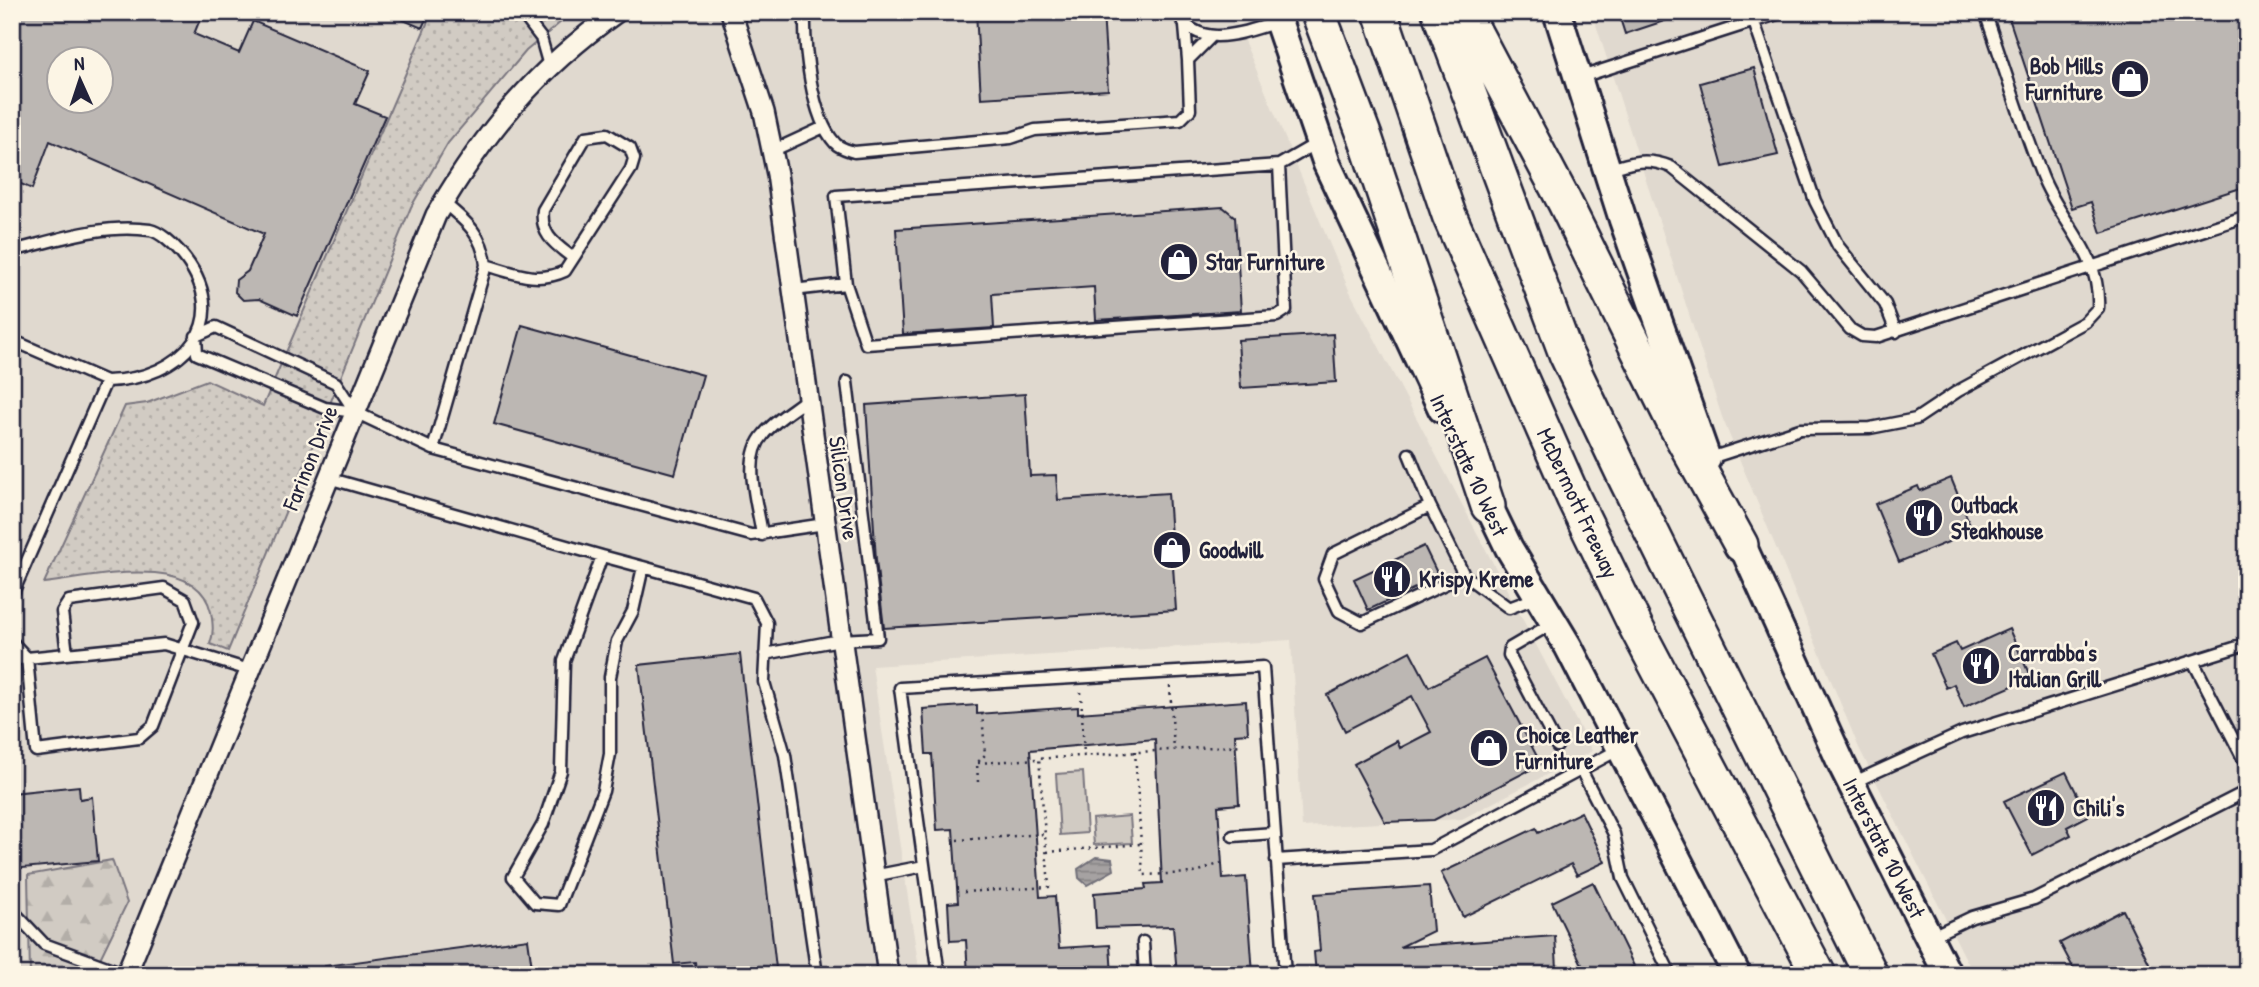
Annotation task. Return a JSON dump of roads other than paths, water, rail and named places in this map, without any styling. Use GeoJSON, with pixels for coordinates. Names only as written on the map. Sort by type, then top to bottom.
{"type":"FeatureCollection","features":[{"type":"Feature","properties":{"kind":"highway"},"geometry":{"type":"LineString","coordinates":[[1318,12],[1365,137],[1488,506]]}},
{"type":"Feature","properties":{"kind":"highway","name":"McDermott Freeway"},"geometry":{"type":"LineString","coordinates":[[1380,12],[1449,215],[1574,499],[1636,627],[1819,975]]}},
{"type":"Feature","properties":{"kind":"highway"},"geometry":{"type":"LineString","coordinates":[[1439,12],[1566,354],[1871,975]]}},
{"type":"Feature","properties":{"kind":"highway"},"geometry":{"type":"LineString","coordinates":[[1464,12],[1564,201],[1672,421],[1741,545]]}},
{"type":"Feature","properties":{"kind":"main road","name":"Interstate 10 West"},"geometry":{"type":"LineString","coordinates":[[1558,12],[1607,170],[1707,459],[1741,545],[1851,784],[1948,975]]}},
{"type":"Feature","properties":{"kind":"main road","name":"Interstate 10 West"},"geometry":{"type":"LineString","coordinates":[[1277,17],[1319,142],[1488,506],[1554,622],[1621,749],[1733,974]]}},
{"type":"Feature","properties":{"kind":"street","name":"Farinon Drive"},"geometry":{"type":"LineString","coordinates":[[126,975],[355,412],[444,203],[465,166],[498,120],[549,66],[578,40],[617,12]]}},
{"type":"Feature","properties":{"kind":"street","name":"Silicon Drive"},"geometry":{"type":"LineString","coordinates":[[731,12],[764,112],[771,151],[793,290],[872,877],[888,975]]}},
{"type":"Feature","properties":{"kind":"lane"},"geometry":{"type":"LineString","coordinates":[[521,12],[541,38],[549,66]]}},
{"type":"Feature","properties":{"kind":"lane"},"geometry":{"type":"LineString","coordinates":[[805,12],[804,43],[824,127],[837,146],[855,152],[1011,138],[1035,130],[1180,120],[1190,110],[1185,26],[1177,12]]}},
{"type":"Feature","properties":{"kind":"lane"},"geometry":{"type":"LineString","coordinates":[[1577,79],[1783,12]]}},
{"type":"Feature","properties":{"kind":"lane"},"geometry":{"type":"LineString","coordinates":[[1707,459],[1800,429],[1870,428],[1916,419],[1958,391],[2084,322],[2098,308],[2099,289],[2094,267],[2043,179],[1985,12]]}},
{"type":"Feature","properties":{"kind":"lane"},"geometry":{"type":"LineString","coordinates":[[1188,60],[1210,38],[1277,17]]}},
{"type":"Feature","properties":{"kind":"lane"},"geometry":{"type":"LineString","coordinates":[[1758,18],[1815,201],[1838,247],[1885,304],[1896,332]]}},
{"type":"Feature","properties":{"kind":"lane"},"geometry":{"type":"LineString","coordinates":[[1185,26],[1210,38]]}},
{"type":"Feature","properties":{"kind":"lane"},"geometry":{"type":"LineString","coordinates":[[771,151],[824,127]]}},
{"type":"Feature","properties":{"kind":"lane"},"geometry":{"type":"LineString","coordinates":[[486,265],[537,279],[550,278],[565,271],[631,169],[634,159],[631,148],[607,134],[586,137],[543,210],[542,224],[548,238],[573,258]]}},
{"type":"Feature","properties":{"kind":"lane"},"geometry":{"type":"LineString","coordinates":[[1279,165],[1286,310],[1277,316],[866,344],[846,284],[836,196],[1279,165],[1319,142]]}},
{"type":"Feature","properties":{"kind":"lane"},"geometry":{"type":"LineString","coordinates":[[1607,170],[1639,160],[1656,161],[1671,167],[1801,271],[1850,329],[1862,336],[1876,337],[1896,332],[2247,216]]}},
{"type":"Feature","properties":{"kind":"lane"},"geometry":{"type":"LineString","coordinates":[[433,449],[486,265],[484,246],[467,222],[444,203]]}},
{"type":"Feature","properties":{"kind":"lane"},"geometry":{"type":"LineString","coordinates":[[12,251],[95,230],[153,230],[183,255],[199,284],[204,314],[189,352],[150,375],[127,381],[106,381],[12,340]]}},
{"type":"Feature","properties":{"kind":"lane"},"geometry":{"type":"LineString","coordinates":[[793,290],[846,284]]}},
{"type":"Feature","properties":{"kind":"lane"},"geometry":{"type":"LineString","coordinates":[[197,337],[216,327],[335,383],[355,412]]}},
{"type":"Feature","properties":{"kind":"lane"},"geometry":{"type":"LineString","coordinates":[[197,337],[197,354],[325,408],[355,412],[433,449],[751,535],[825,524]]}},
{"type":"Feature","properties":{"kind":"lane"},"geometry":{"type":"LineString","coordinates":[[12,596],[106,381]]}},
{"type":"Feature","properties":{"kind":"lane"},"geometry":{"type":"LineString","coordinates":[[765,654],[840,640],[878,638],[847,382]]}},
{"type":"Feature","properties":{"kind":"lane"},"geometry":{"type":"LineString","coordinates":[[762,535],[752,471],[754,448],[764,433],[808,399]]}},
{"type":"Feature","properties":{"kind":"lane"},"geometry":{"type":"LineString","coordinates":[[1409,454],[1430,506],[1464,575],[1509,608],[1538,597]]}},
{"type":"Feature","properties":{"kind":"lane"},"geometry":{"type":"LineString","coordinates":[[328,478],[754,598],[767,623],[764,682],[785,755],[817,975]]}},
{"type":"Feature","properties":{"kind":"lane"},"geometry":{"type":"LineString","coordinates":[[1430,506],[1333,554],[1324,579],[1339,611],[1362,623],[1464,575]]}},
{"type":"Feature","properties":{"kind":"lane"},"geometry":{"type":"LineString","coordinates":[[603,556],[564,661],[561,771],[543,824],[513,877],[535,903],[559,905],[603,792],[610,754],[610,677],[617,641],[634,611],[643,567]]}},
{"type":"Feature","properties":{"kind":"lane"},"geometry":{"type":"LineString","coordinates":[[12,642],[27,658],[36,751],[139,738],[153,726],[193,622],[185,600],[164,588],[69,601],[62,612],[67,654]]}},
{"type":"Feature","properties":{"kind":"lane"},"geometry":{"type":"LineString","coordinates":[[1554,622],[1510,648],[1509,655],[1557,746]]}},
{"type":"Feature","properties":{"kind":"lane"},"geometry":{"type":"LineString","coordinates":[[12,659],[164,644],[249,670]]}},
{"type":"Feature","properties":{"kind":"lane"},"geometry":{"type":"LineString","coordinates":[[1851,784],[1962,733],[2247,644]]}},
{"type":"Feature","properties":{"kind":"lane"},"geometry":{"type":"LineString","coordinates":[[2193,661],[2247,766]]}},
{"type":"Feature","properties":{"kind":"lane"},"geometry":{"type":"LineString","coordinates":[[939,975],[900,688],[1263,667],[1284,975]]}},
{"type":"Feature","properties":{"kind":"lane"},"geometry":{"type":"LineString","coordinates":[[1276,860],[1431,850],[1621,749]]}},
{"type":"Feature","properties":{"kind":"lane"},"geometry":{"type":"LineString","coordinates":[[1581,771],[1614,834],[1623,878],[1671,975]]}},
{"type":"Feature","properties":{"kind":"lane"},"geometry":{"type":"LineString","coordinates":[[1929,937],[1972,917],[2034,899],[2247,791]]}},
{"type":"Feature","properties":{"kind":"lane"},"geometry":{"type":"LineString","coordinates":[[1233,836],[1275,833]]}},
{"type":"Feature","properties":{"kind":"lane"},"geometry":{"type":"LineString","coordinates":[[872,877],[924,866]]}},
{"type":"Feature","properties":{"kind":"lane"},"geometry":{"type":"LineString","coordinates":[[12,910],[44,944],[126,975]]}},
{"type":"Feature","properties":{"kind":"lane"},"geometry":{"type":"LineString","coordinates":[[1143,942],[1144,975]]}},
{"type":"Feature","properties":{"kind":"place","name":"Bob Mills Furniture"},"geometry":{"type":"Point","coordinates":[2130,79]}},
{"type":"Feature","properties":{"kind":"place","name":"Star Furniture"},"geometry":{"type":"Point","coordinates":[1179,262]}},
{"type":"Feature","properties":{"kind":"place","name":"Outback Steakhouse"},"geometry":{"type":"Point","coordinates":[1924,518]}},
{"type":"Feature","properties":{"kind":"place","name":"Goodwill"},"geometry":{"type":"Point","coordinates":[1172,550]}},
{"type":"Feature","properties":{"kind":"place","name":"Krispy Kreme"},"geometry":{"type":"Point","coordinates":[1392,579]}},
{"type":"Feature","properties":{"kind":"place","name":"Carrabba's Italian Grill"},"geometry":{"type":"Point","coordinates":[1981,666]}},
{"type":"Feature","properties":{"kind":"place","name":"Choice Leather Furniture"},"geometry":{"type":"Point","coordinates":[1489,748]}},
{"type":"Feature","properties":{"kind":"place","name":"Chili's"},"geometry":{"type":"Point","coordinates":[2046,808]}}]}
